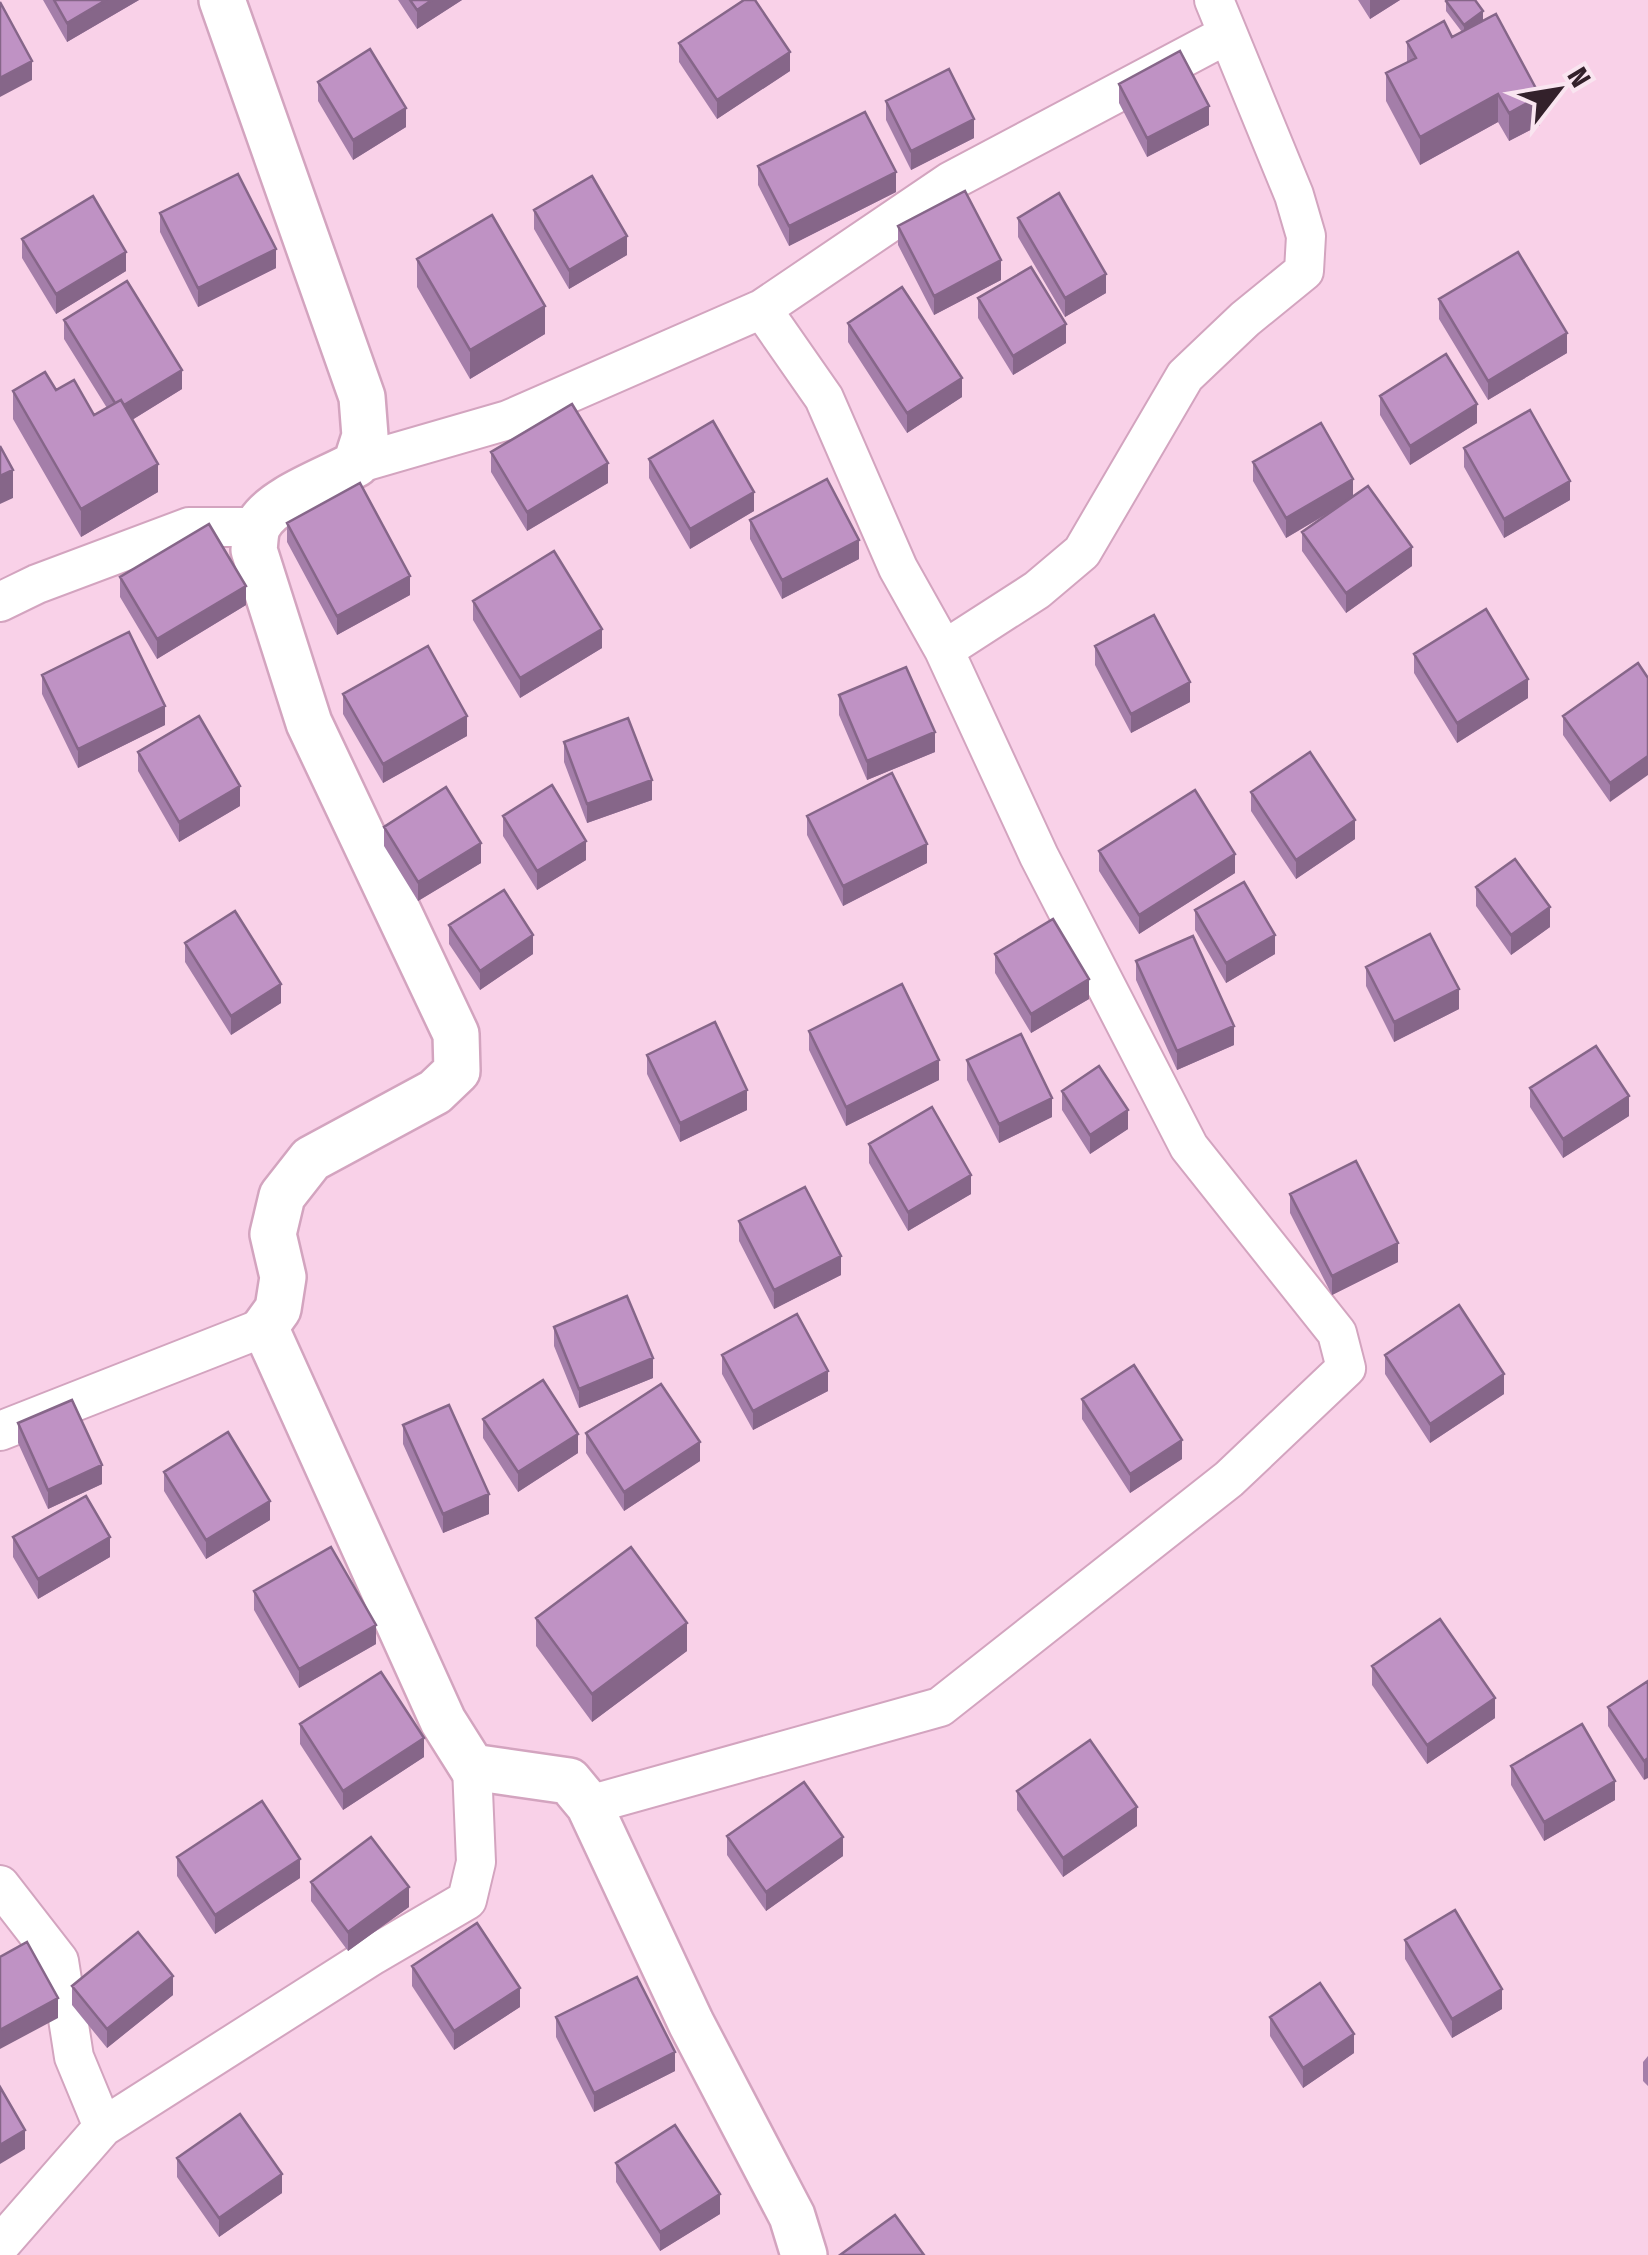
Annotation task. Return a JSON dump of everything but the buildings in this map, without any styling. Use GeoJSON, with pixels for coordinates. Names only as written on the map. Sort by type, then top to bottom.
{"type":"FeatureCollection","features":[{"type":"Feature","properties":{"kind":"street"},"geometry":{"type":"LineString","coordinates":[[222,0],[362,397],[365,436],[356,464]]}},
{"type":"Feature","properties":{"kind":"street"},"geometry":{"type":"LineString","coordinates":[[0,1431],[265,1327],[278,1309],[283,1278],[273,1234],[282,1196],[311,1159],[435,1092],[456,1071],[456,1034],[310,723],[254,550],[257,528],[267,514],[287,499],[356,464],[508,420],[762,309],[950,181],[1221,17],[1294,195],[1306,236],[1304,271],[1244,318],[1185,376],[1082,552],[1037,590],[944,650]]}},
{"type":"Feature","properties":{"kind":"street"},"geometry":{"type":"LineString","coordinates":[[589,1805],[940,1707],[1228,1479],[1346,1368],[1337,1333],[1189,1147],[1039,856],[944,650],[898,568],[824,398],[762,309]]}},
{"type":"Feature","properties":{"kind":"street"},"geometry":{"type":"LineString","coordinates":[[0,602],[36,584],[190,528],[257,528]]}},
{"type":"Feature","properties":{"kind":"street"},"geometry":{"type":"LineString","coordinates":[[0,2245],[103,2127],[373,1955],[467,1900],[476,1862],[472,1767],[443,1721],[265,1327]]}},
{"type":"Feature","properties":{"kind":"street"},"geometry":{"type":"LineString","coordinates":[[472,1767],[569,1781],[589,1805],[691,2024],[792,2216],[804,2255]]}},
{"type":"Feature","properties":{"kind":"street"},"geometry":{"type":"LineString","coordinates":[[0,1885],[59,1961],[74,2057],[103,2127]]}}]}
